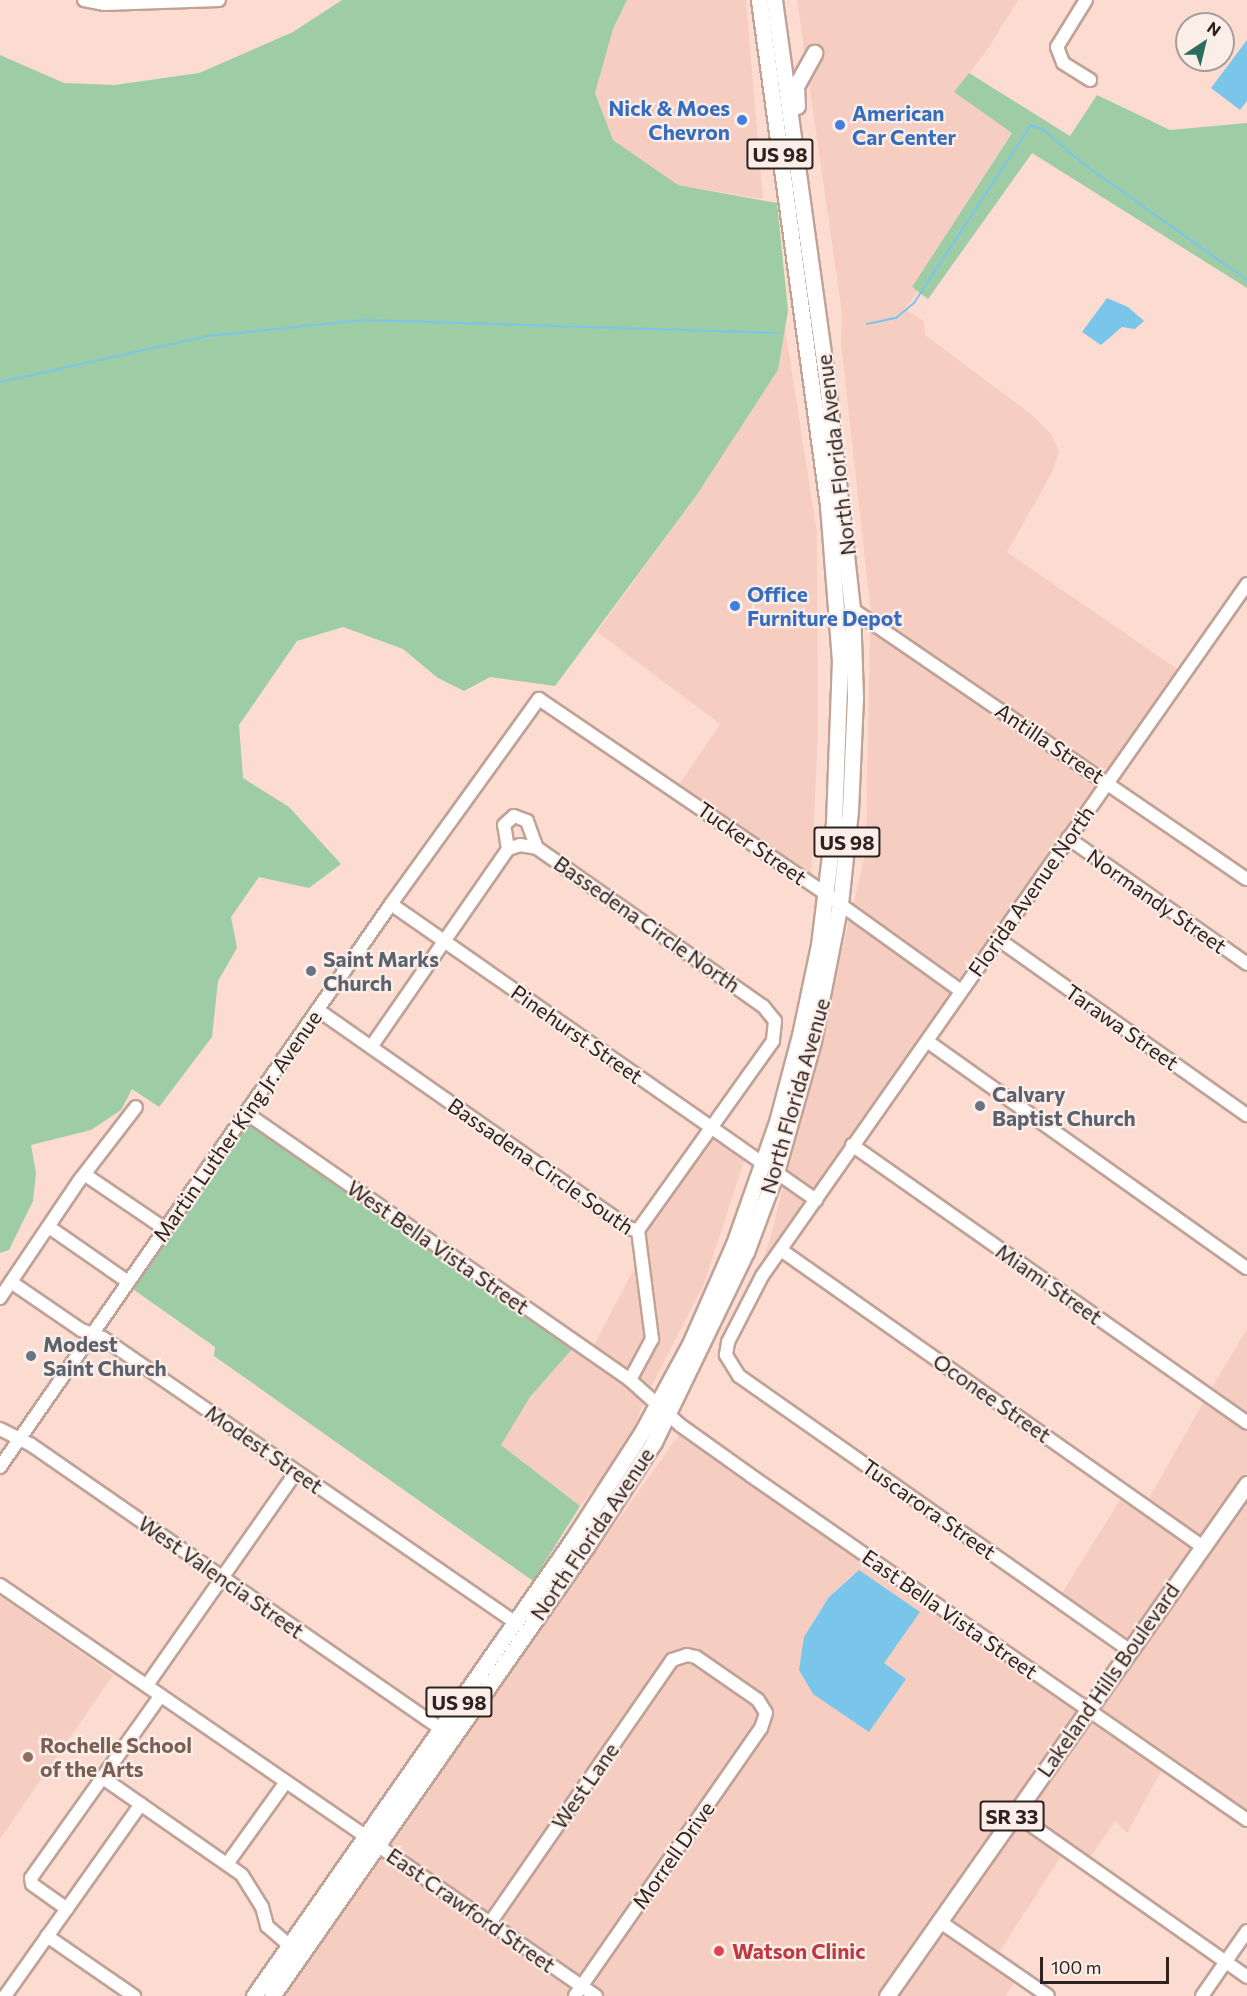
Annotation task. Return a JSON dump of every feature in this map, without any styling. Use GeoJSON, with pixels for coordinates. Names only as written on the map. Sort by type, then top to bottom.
{"type":"FeatureCollection","features":[{"type":"Feature","properties":{"kind":"main road","name":"US 98"},"geometry":{"type":"LineString","coordinates":[[759,0],[775,62]]}},
{"type":"Feature","properties":{"kind":"main road","name":"US 98"},"geometry":{"type":"LineString","coordinates":[[774,0],[775,62]]}},
{"type":"Feature","properties":{"kind":"main road"},"geometry":{"type":"LineString","coordinates":[[796,159],[802,135],[796,86],[814,53]]}},
{"type":"Feature","properties":{"kind":"main road","name":"North Florida Avenue"},"geometry":{"type":"LineString","coordinates":[[254,1996],[289,1945],[474,1707],[621,1496],[664,1409],[728,1294],[776,1172],[813,1041],[840,904],[854,758],[852,609],[842,501],[796,159],[775,62]]}},
{"type":"Feature","properties":{"kind":"main road","name":"North Florida Avenue"},"geometry":{"type":"LineString","coordinates":[[371,1841],[436,1736],[664,1409],[717,1284],[762,1163],[800,1035],[826,894],[835,818],[840,707],[832,537],[793,244],[775,62]]}},
{"type":"Feature","properties":{"kind":"main road"},"geometry":{"type":"LineString","coordinates":[[793,244],[803,270],[816,360],[825,368]]}},
{"type":"Feature","properties":{"kind":"main road"},"geometry":{"type":"LineString","coordinates":[[812,386],[822,400],[835,486],[842,501]]}},
{"type":"Feature","properties":{"kind":"main road"},"geometry":{"type":"LineString","coordinates":[[832,537],[840,558],[848,663],[854,670]]}},
{"type":"Feature","properties":{"kind":"main road","name":"Lakeland Hills Boulevard"},"geometry":{"type":"LineString","coordinates":[[887,1996],[1247,1484]]}},
{"type":"Feature","properties":{"kind":"main road"},"geometry":{"type":"LineString","coordinates":[[474,1707],[482,1684],[518,1630],[514,1622]]}},
{"type":"Feature","properties":{"kind":"main road"},"geometry":{"type":"LineString","coordinates":[[272,1996],[323,1922],[331,1899],[371,1841]]}},
{"type":"Feature","properties":{"kind":"street"},"geometry":{"type":"LineString","coordinates":[[84,0],[104,4],[219,0]]}},
{"type":"Feature","properties":{"kind":"street"},"geometry":{"type":"LineString","coordinates":[[1086,0],[1057,47],[1063,63],[1090,80]]}},
{"type":"Feature","properties":{"kind":"street","name":"Florida Avenue North"},"geometry":{"type":"LineString","coordinates":[[816,1200],[852,1145],[1247,584]]}},
{"type":"Feature","properties":{"kind":"street","name":"Antilla Street"},"geometry":{"type":"LineString","coordinates":[[852,609],[1247,879]]}},
{"type":"Feature","properties":{"kind":"street","name":"Tucker Street"},"geometry":{"type":"LineString","coordinates":[[539,699],[826,894],[961,992]]}},
{"type":"Feature","properties":{"kind":"street","name":"Martin Luther King Jr. Avenue"},"geometry":{"type":"LineString","coordinates":[[0,1467],[391,904],[539,699]]}},
{"type":"Feature","properties":{"kind":"street"},"geometry":{"type":"LineString","coordinates":[[371,1047],[508,849],[504,825],[514,816],[527,821],[537,848]]}},
{"type":"Feature","properties":{"kind":"street","name":"Normandy Street"},"geometry":{"type":"LineString","coordinates":[[1068,838],[1247,964]]}},
{"type":"Feature","properties":{"kind":"street","name":"Bassedena Circle North"},"geometry":{"type":"LineString","coordinates":[[508,849],[520,845],[537,848],[770,1012],[776,1026],[773,1041],[712,1128]]}},
{"type":"Feature","properties":{"kind":"street","name":"Pinehurst Street"},"geometry":{"type":"LineString","coordinates":[[391,904],[762,1163]]}},
{"type":"Feature","properties":{"kind":"street","name":"Tarawa Street"},"geometry":{"type":"LineString","coordinates":[[998,939],[1247,1115]]}},
{"type":"Feature","properties":{"kind":"street","name":"Bassadena Circle South"},"geometry":{"type":"LineString","coordinates":[[318,1010],[631,1229],[638,1230],[652,1331],[645,1357],[630,1380]]}},
{"type":"Feature","properties":{"kind":"street"},"geometry":{"type":"LineString","coordinates":[[927,1041],[1247,1268]]}},
{"type":"Feature","properties":{"kind":"street"},"geometry":{"type":"LineString","coordinates":[[0,1298],[79,1181],[87,1176],[136,1107]]}},
{"type":"Feature","properties":{"kind":"street","name":"West Bella Vista Street"},"geometry":{"type":"LineString","coordinates":[[246,1113],[630,1380],[664,1409]]}},
{"type":"Feature","properties":{"kind":"street"},"geometry":{"type":"LineString","coordinates":[[638,1230],[712,1128]]}},
{"type":"Feature","properties":{"kind":"street","name":"Miami Street"},"geometry":{"type":"LineString","coordinates":[[852,1145],[1247,1423]]}},
{"type":"Feature","properties":{"kind":"street"},"geometry":{"type":"LineString","coordinates":[[776,1172],[816,1200],[781,1250]]}},
{"type":"Feature","properties":{"kind":"street"},"geometry":{"type":"LineString","coordinates":[[87,1176],[165,1229]]}},
{"type":"Feature","properties":{"kind":"street"},"geometry":{"type":"LineString","coordinates":[[49,1227],[128,1282]]}},
{"type":"Feature","properties":{"kind":"street","name":"Tuscarora Street"},"geometry":{"type":"LineString","coordinates":[[781,1250],[756,1286],[728,1342],[726,1355],[730,1366],[739,1376],[1129,1650]]}},
{"type":"Feature","properties":{"kind":"street","name":"Oconee Street"},"geometry":{"type":"LineString","coordinates":[[781,1250],[1203,1547]]}},
{"type":"Feature","properties":{"kind":"street","name":"Modest Street"},"geometry":{"type":"LineString","coordinates":[[11,1282],[92,1334],[103,1338],[514,1622]]}},
{"type":"Feature","properties":{"kind":"street","name":"East Bella Vista Street"},"geometry":{"type":"LineString","coordinates":[[664,1409],[741,1468],[1247,1820]]}},
{"type":"Feature","properties":{"kind":"street","name":"West Valencia Street"},"geometry":{"type":"LineString","coordinates":[[0,1430],[19,1439],[222,1578],[436,1736]]}},
{"type":"Feature","properties":{"kind":"street"},"geometry":{"type":"LineString","coordinates":[[147,1685],[294,1475],[293,1470]]}},
{"type":"Feature","properties":{"kind":"street","name":"East Crawford Street"},"geometry":{"type":"LineString","coordinates":[[0,1585],[490,1923],[578,1991],[596,1996]]}},
{"type":"Feature","properties":{"kind":"street","name":"West Lane"},"geometry":{"type":"LineString","coordinates":[[490,1923],[672,1660],[684,1655],[696,1657],[758,1700],[766,1713]]}},
{"type":"Feature","properties":{"kind":"street"},"geometry":{"type":"LineString","coordinates":[[67,1909],[32,1884],[31,1878],[161,1695]]}},
{"type":"Feature","properties":{"kind":"street","name":"Morrell Drive"},"geometry":{"type":"LineString","coordinates":[[578,1991],[761,1728],[766,1713]]}},
{"type":"Feature","properties":{"kind":"street"},"geometry":{"type":"LineString","coordinates":[[103,1778],[242,1875],[255,1893],[267,1926],[289,1945]]}},
{"type":"Feature","properties":{"kind":"street"},"geometry":{"type":"LineString","coordinates":[[227,1864],[286,1782]]}},
{"type":"Feature","properties":{"kind":"street"},"geometry":{"type":"LineString","coordinates":[[5,1996],[141,1804]]}},
{"type":"Feature","properties":{"kind":"street"},"geometry":{"type":"LineString","coordinates":[[1014,1813],[1247,1977]]}},
{"type":"Feature","properties":{"kind":"street"},"geometry":{"type":"LineString","coordinates":[[939,1921],[1048,1996]]}},
{"type":"Feature","properties":{"kind":"street"},"geometry":{"type":"LineString","coordinates":[[1202,1996],[1247,1931]]}},
{"type":"Feature","properties":{"kind":"street"},"geometry":{"type":"LineString","coordinates":[[47,1936],[134,1996]]}},
{"type":"Feature","properties":{"kind":"shaded area"},"geometry":{"type":"Polygon","coordinates":[[[627,0],[746,0],[763,199],[678,185],[613,140],[595,93],[613,29],[627,0]]]}},
{"type":"Feature","properties":{"kind":"shaded area"},"geometry":{"type":"Polygon","coordinates":[[[797,0],[1018,0],[985,53],[954,92],[1012,132],[912,287],[918,292],[904,309],[924,321],[925,335],[1031,414],[1051,434],[1059,451],[1053,471],[1007,552],[1180,671],[1105,776],[871,614],[841,343],[842,313],[797,0]]]}},
{"type":"Feature","properties":{"kind":"shaded area"},"geometry":{"type":"Polygon","coordinates":[[[785,327],[817,533],[818,736],[811,877],[678,786],[720,724],[597,632],[696,496],[778,370],[785,327]]]}},
{"type":"Feature","properties":{"kind":"shaded area"},"geometry":{"type":"Polygon","coordinates":[[[870,626],[1099,784],[960,985],[853,907],[866,850],[870,626]]]}},
{"type":"Feature","properties":{"kind":"shaded area"},"geometry":{"type":"Polygon","coordinates":[[[850,917],[954,993],[815,1193],[787,1173],[850,917]]]}},
{"type":"Feature","properties":{"kind":"shaded area"},"geometry":{"type":"Polygon","coordinates":[[[713,1135],[745,1158],[704,1284],[650,1389],[636,1379],[656,1340],[657,1323],[643,1232],[713,1135]]]}},
{"type":"Feature","properties":{"kind":"shaded area"},"geometry":{"type":"Polygon","coordinates":[[[784,1183],[809,1201],[755,1280],[770,1239],[784,1183]]]}},
{"type":"Feature","properties":{"kind":"shaded area"},"geometry":{"type":"Polygon","coordinates":[[[635,1244],[647,1338],[629,1374],[592,1349],[635,1267],[635,1244]]]}},
{"type":"Feature","properties":{"kind":"shaded area"},"geometry":{"type":"Polygon","coordinates":[[[1247,1329],[1247,1417],[1210,1391],[1247,1329]]]}},
{"type":"Feature","properties":{"kind":"shaded area"},"geometry":{"type":"Polygon","coordinates":[[[573,1348],[645,1398],[627,1446],[580,1506],[500,1445],[530,1397],[573,1348]]]}},
{"type":"Feature","properties":{"kind":"shaded area"},"geometry":{"type":"Polygon","coordinates":[[[1205,1399],[1247,1429],[1247,1476],[1202,1540],[1147,1502],[1205,1399]]]}},
{"type":"Feature","properties":{"kind":"shaded area"},"geometry":{"type":"Polygon","coordinates":[[[681,1432],[1080,1711],[882,1996],[605,1996],[588,1984],[770,1721],[771,1708],[761,1696],[687,1650],[670,1656],[490,1917],[385,1845],[681,1432]],[[853,1574],[829,1597],[799,1669],[813,1694],[906,1679],[884,1663],[853,1574]]]}},
{"type":"Feature","properties":{"kind":"shaded area"},"geometry":{"type":"Polygon","coordinates":[[[1247,1492],[1247,1814],[1093,1708],[1247,1492]]]}},
{"type":"Feature","properties":{"kind":"shaded area"},"geometry":{"type":"Polygon","coordinates":[[[1120,1500],[1197,1548],[1138,1643],[1061,1595],[1120,1500]]]}},
{"type":"Feature","properties":{"kind":"shaded area","name":"Rochelle School of the Arts"},"geometry":{"type":"Polygon","coordinates":[[[0,1596],[113,1675],[0,1839],[0,1596]]]}},
{"type":"Feature","properties":{"kind":"shaded area"},"geometry":{"type":"Polygon","coordinates":[[[686,1660],[758,1708],[761,1718],[580,1979],[497,1922],[675,1663],[686,1660]]]}},
{"type":"Feature","properties":{"kind":"shaded area"},"geometry":{"type":"Polygon","coordinates":[[[1087,1716],[1163,1768],[1127,1833],[1115,1821],[1089,1859],[1021,1811],[1087,1716]]]}},
{"type":"Feature","properties":{"kind":"shaded area"},"geometry":{"type":"Polygon","coordinates":[[[1015,1819],[1083,1868],[1062,1855],[997,1955],[946,1919],[1015,1819]]]}},
{"type":"Feature","properties":{"kind":"shaded area"},"geometry":{"type":"Polygon","coordinates":[[[379,1853],[575,1988],[570,1996],[278,1996],[379,1853]]]}},
{"type":"Feature","properties":{"kind":"shaded area"},"geometry":{"type":"Polygon","coordinates":[[[940,1927],[992,1963],[990,1966],[1016,1980],[1005,1996],[893,1996],[940,1927]]]}},
{"type":"Feature","properties":{"kind":"green space"},"geometry":{"type":"Polygon","coordinates":[[[342,0],[627,0],[613,29],[595,93],[613,140],[678,185],[777,203],[788,311],[778,370],[696,496],[555,686],[490,677],[464,691],[438,678],[403,649],[343,627],[297,641],[239,725],[243,778],[289,807],[341,864],[309,888],[259,877],[231,917],[237,948],[218,981],[212,1037],[159,1107],[132,1089],[121,1110],[91,1130],[31,1145],[36,1173],[33,1201],[9,1250],[0,1253],[0,55],[64,83],[115,85],[199,73],[293,32],[342,0]]]}},
{"type":"Feature","properties":{"kind":"green space"},"geometry":{"type":"Polygon","coordinates":[[[969,73],[1070,136],[1097,95],[1170,130],[1247,123],[1247,288],[1032,153],[928,299],[912,287],[1012,133],[954,92],[969,73]]]}},
{"type":"Feature","properties":{"kind":"green space"},"geometry":{"type":"Polygon","coordinates":[[[247,1119],[573,1348],[530,1397],[501,1445],[580,1506],[533,1581],[214,1356],[215,1347],[130,1287],[247,1119]]]}},
{"type":"Feature","properties":{"kind":"water"},"geometry":{"type":"Polygon","coordinates":[[[1247,40],[1247,101],[1240,110],[1211,88],[1223,72],[1235,72],[1235,56],[1247,40]]]}},
{"type":"Feature","properties":{"kind":"water"},"geometry":{"type":"Polygon","coordinates":[[[1107,298],[1128,307],[1144,321],[1135,329],[1122,327],[1101,345],[1082,332],[1107,298]]]}},
{"type":"Feature","properties":{"kind":"water"},"geometry":{"type":"Polygon","coordinates":[[[859,1570],[920,1612],[884,1663],[906,1679],[869,1732],[813,1694],[799,1670],[804,1637],[829,1597],[859,1570]]]}},
{"type":"Feature","properties":{"kind":"waterway"},"geometry":{"type":"LineString","coordinates":[[867,324],[896,318],[914,303],[1031,125],[1044,130],[1078,160],[1247,280]]}},
{"type":"Feature","properties":{"kind":"waterway"},"geometry":{"type":"LineString","coordinates":[[0,382],[208,336],[363,320],[777,333]]}},
{"type":"Feature","properties":{"kind":"place","name":"Nick & Moes Chevron"},"geometry":{"type":"Point","coordinates":[742,120]}},
{"type":"Feature","properties":{"kind":"place","name":"American Car Center"},"geometry":{"type":"Point","coordinates":[840,125]}},
{"type":"Feature","properties":{"kind":"place","name":"Office Furniture Depot"},"geometry":{"type":"Point","coordinates":[735,606]}},
{"type":"Feature","properties":{"kind":"place","name":"Saint Marks Church"},"geometry":{"type":"Point","coordinates":[311,971]}},
{"type":"Feature","properties":{"kind":"place","name":"Calvary Baptist Church"},"geometry":{"type":"Point","coordinates":[980,1106]}},
{"type":"Feature","properties":{"kind":"place","name":"Modest Saint Church"},"geometry":{"type":"Point","coordinates":[31,1356]}},
{"type":"Feature","properties":{"kind":"place","name":"Rochelle School of the Arts"},"geometry":{"type":"Point","coordinates":[28,1757]}},
{"type":"Feature","properties":{"kind":"place","name":"Watson Clinic"},"geometry":{"type":"Point","coordinates":[719,1951]}}]}
